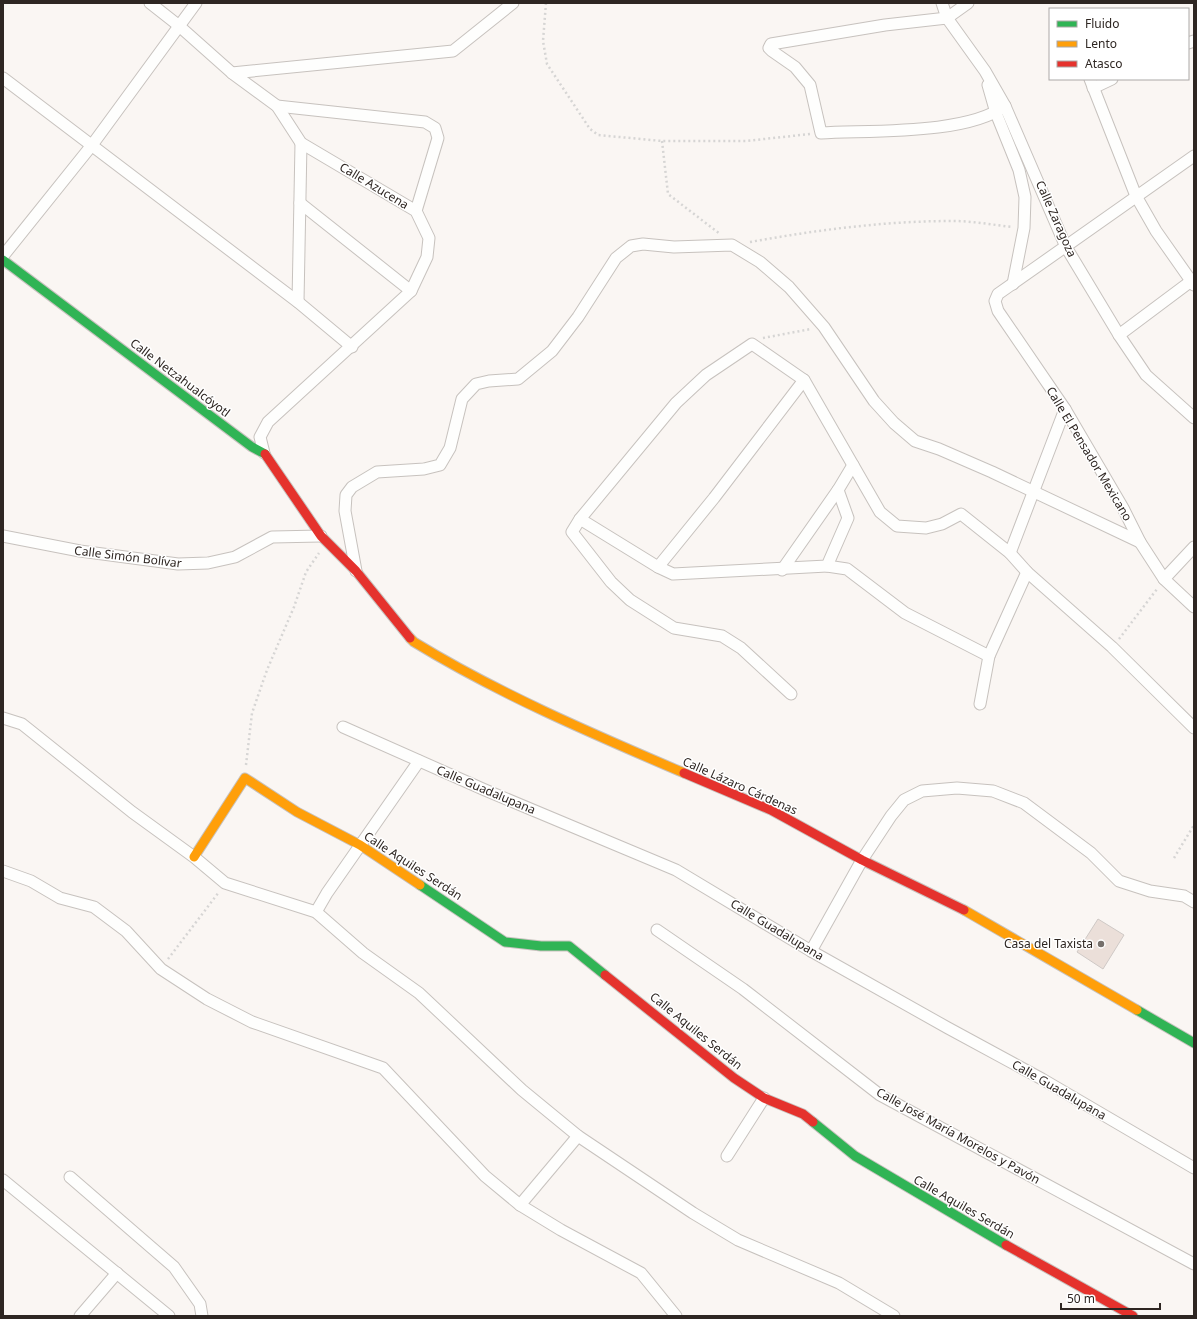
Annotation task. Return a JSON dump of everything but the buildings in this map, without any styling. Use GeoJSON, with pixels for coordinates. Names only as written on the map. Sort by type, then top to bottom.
{"type":"FeatureCollection","features":[{"type":"Feature","properties":{"kind":"street","name":"Calle Azucena"},"geometry":{"type":"LineString","coordinates":[[150,3],[178,25],[232,73],[276,106],[302,143],[416,211],[429,238],[427,258],[411,291],[352,347],[268,422],[260,437],[264,453]]}},
{"type":"Feature","properties":{"kind":"street"},"geometry":{"type":"LineString","coordinates":[[3,256],[92,145],[178,25],[196,3]]}},
{"type":"Feature","properties":{"kind":"street"},"geometry":{"type":"LineString","coordinates":[[232,73],[453,50],[513,3]]}},
{"type":"Feature","properties":{"kind":"street"},"geometry":{"type":"LineString","coordinates":[[942,3],[947,18],[985,71],[1000,109],[1019,170],[1025,197],[1024,228],[1013,284]]}},
{"type":"Feature","properties":{"kind":"street"},"geometry":{"type":"LineString","coordinates":[[968,3],[947,18],[885,25],[771,44],[770,48],[795,67],[810,85],[821,133],[944,127],[1000,109]]}},
{"type":"Feature","properties":{"kind":"street"},"geometry":{"type":"LineString","coordinates":[[3,78],[298,302],[352,347]]}},
{"type":"Feature","properties":{"kind":"street"},"geometry":{"type":"LineString","coordinates":[[1108,80],[1092,84],[1136,196],[1156,231],[1193,282],[1119,335]]}},
{"type":"Feature","properties":{"kind":"street"},"geometry":{"type":"LineString","coordinates":[[276,106],[425,122],[434,128],[438,138],[416,211]]}},
{"type":"Feature","properties":{"kind":"street","name":"Calle Zaragoza"},"geometry":{"type":"LineString","coordinates":[[1000,109],[1066,247],[1119,335],[1146,375],[1194,418]]}},
{"type":"Feature","properties":{"kind":"street"},"geometry":{"type":"LineString","coordinates":[[298,302],[302,143]]}},
{"type":"Feature","properties":{"kind":"street"},"geometry":{"type":"LineString","coordinates":[[1013,284],[1194,156]]}},
{"type":"Feature","properties":{"kind":"street"},"geometry":{"type":"LineString","coordinates":[[300,203],[411,291]]}},
{"type":"Feature","properties":{"kind":"street"},"geometry":{"type":"LineString","coordinates":[[356,571],[344,511],[346,495],[352,487],[377,472],[424,469],[440,465],[450,448],[462,399],[476,384],[489,381],[518,380],[552,351],[578,317],[616,258],[631,246],[643,244],[674,247],[732,245],[760,262],[789,287],[824,327],[874,401],[894,423],[915,441],[939,449],[992,472],[1140,542]]}},
{"type":"Feature","properties":{"kind":"street","name":"Calle Netzahualcóyotl"},"geometry":{"type":"LineString","coordinates":[[3,260],[252,448],[264,453],[324,538]]}},
{"type":"Feature","properties":{"kind":"street","name":"Calle El Pensador Mexicano"},"geometry":{"type":"LineString","coordinates":[[1013,284],[998,294],[996,301],[998,311],[1065,410],[1123,508],[1140,542],[1164,579],[1194,607]]}},
{"type":"Feature","properties":{"kind":"street"},"geometry":{"type":"LineString","coordinates":[[791,694],[741,648],[722,636],[674,628],[630,600],[611,582],[572,532],[580,519],[676,403],[706,375],[752,344],[804,380],[880,512],[897,526],[926,528],[942,524],[961,514],[1010,553],[1027,572],[1112,647],[1194,728]]}},
{"type":"Feature","properties":{"kind":"street"},"geometry":{"type":"LineString","coordinates":[[658,567],[724,486],[804,380]]}},
{"type":"Feature","properties":{"kind":"street"},"geometry":{"type":"LineString","coordinates":[[1010,553],[1065,410]]}},
{"type":"Feature","properties":{"kind":"street"},"geometry":{"type":"LineString","coordinates":[[782,570],[838,490],[853,465]]}},
{"type":"Feature","properties":{"kind":"street"},"geometry":{"type":"LineString","coordinates":[[827,566],[842,536],[848,518],[838,490]]}},
{"type":"Feature","properties":{"kind":"street"},"geometry":{"type":"LineString","coordinates":[[580,519],[658,567],[674,574],[749,569],[782,570],[827,566],[847,569],[905,613],[989,656]]}},
{"type":"Feature","properties":{"kind":"street","name":"Calle Simón Bolívar"},"geometry":{"type":"LineString","coordinates":[[3,536],[80,551],[178,564],[208,563],[235,557],[272,537],[324,538]]}},
{"type":"Feature","properties":{"kind":"street","name":"Calle Lázaro Cárdenas"},"geometry":{"type":"LineString","coordinates":[[324,538],[356,571],[414,642],[455,667],[613,743],[771,810],[862,860],[979,917],[1194,1043]]}},
{"type":"Feature","properties":{"kind":"street"},"geometry":{"type":"LineString","coordinates":[[1164,579],[1194,547]]}},
{"type":"Feature","properties":{"kind":"street"},"geometry":{"type":"LineString","coordinates":[[980,704],[989,656],[1027,572]]}},
{"type":"Feature","properties":{"kind":"street"},"geometry":{"type":"LineString","coordinates":[[3,718],[22,724],[132,812],[194,857],[225,883],[316,912],[364,953],[419,993],[522,1090],[578,1136],[693,1213],[738,1240],[839,1283],[894,1316]]}},
{"type":"Feature","properties":{"kind":"street","name":"Calle Guadalupana"},"geometry":{"type":"LineString","coordinates":[[343,727],[419,761],[676,870],[811,951],[1042,1079],[1194,1168]]}},
{"type":"Feature","properties":{"kind":"street"},"geometry":{"type":"LineString","coordinates":[[316,912],[360,845],[419,761]]}},
{"type":"Feature","properties":{"kind":"street"},"geometry":{"type":"LineString","coordinates":[[194,857],[245,778]]}},
{"type":"Feature","properties":{"kind":"street","name":"Calle Aquiles Serdán"},"geometry":{"type":"LineString","coordinates":[[245,778],[297,812],[360,845],[505,942],[541,946],[569,946],[734,1078],[764,1098],[803,1114],[855,1156],[999,1242],[1134,1316]]}},
{"type":"Feature","properties":{"kind":"street"},"geometry":{"type":"LineString","coordinates":[[811,951],[862,860],[904,800],[922,791],[956,788],[993,791],[1024,803],[1091,853],[1119,881],[1150,891],[1184,896],[1194,902]]}},
{"type":"Feature","properties":{"kind":"street"},"geometry":{"type":"LineString","coordinates":[[3,871],[30,881],[60,898],[94,907],[126,931],[161,969],[207,999],[252,1022],[384,1068],[485,1176],[520,1205],[561,1230],[641,1273],[676,1316]]}},
{"type":"Feature","properties":{"kind":"street","name":"Calle José María Morelos y Pavón"},"geometry":{"type":"LineString","coordinates":[[657,930],[743,989],[880,1095],[1194,1264]]}},
{"type":"Feature","properties":{"kind":"street"},"geometry":{"type":"LineString","coordinates":[[727,1156],[764,1098]]}},
{"type":"Feature","properties":{"kind":"street"},"geometry":{"type":"LineString","coordinates":[[520,1205],[578,1136]]}},
{"type":"Feature","properties":{"kind":"street"},"geometry":{"type":"LineString","coordinates":[[70,1177],[174,1267],[200,1304],[202,1316]]}},
{"type":"Feature","properties":{"kind":"street"},"geometry":{"type":"LineString","coordinates":[[3,1180],[169,1316]]}},
{"type":"Feature","properties":{"kind":"street"},"geometry":{"type":"LineString","coordinates":[[80,1316],[117,1273]]}},
{"type":"Feature","properties":{"kind":"path"},"geometry":{"type":"LineString","coordinates":[[546,3],[543,41],[547,64],[590,129],[598,135],[662,141],[746,141],[821,133]]}},
{"type":"Feature","properties":{"kind":"path"},"geometry":{"type":"LineString","coordinates":[[662,141],[668,194],[703,220],[732,245],[820,230],[892,223],[954,221],[1024,228]]}},
{"type":"Feature","properties":{"kind":"path"},"geometry":{"type":"LineString","coordinates":[[752,344],[763,338],[824,327]]}},
{"type":"Feature","properties":{"kind":"path"},"geometry":{"type":"LineString","coordinates":[[245,778],[252,713],[267,670],[294,608],[306,572],[324,538]]}},
{"type":"Feature","properties":{"kind":"path"},"geometry":{"type":"LineString","coordinates":[[1112,647],[1164,579]]}},
{"type":"Feature","properties":{"kind":"path"},"geometry":{"type":"LineString","coordinates":[[1174,858],[1194,825]]}},
{"type":"Feature","properties":{"kind":"path"},"geometry":{"type":"LineString","coordinates":[[161,969],[225,883]]}},
{"type":"Feature","properties":{"kind":"traffic: fast"},"geometry":{"type":"LineString","coordinates":[[3,260],[252,447],[265,454]]}},
{"type":"Feature","properties":{"kind":"traffic: fast"},"geometry":{"type":"LineString","coordinates":[[420,885],[505,942],[541,946],[569,946],[605,975]]}},
{"type":"Feature","properties":{"kind":"traffic: fast"},"geometry":{"type":"LineString","coordinates":[[1137,1010],[1194,1043]]}},
{"type":"Feature","properties":{"kind":"traffic: fast"},"geometry":{"type":"LineString","coordinates":[[813,1122],[855,1156],[1006,1245]]}},
{"type":"Feature","properties":{"kind":"traffic: slow"},"geometry":{"type":"LineString","coordinates":[[410,638],[414,642],[446,661],[513,696],[581,728],[684,773]]}},
{"type":"Feature","properties":{"kind":"traffic: slow"},"geometry":{"type":"LineString","coordinates":[[194,857],[245,778],[297,812],[360,845],[420,885]]}},
{"type":"Feature","properties":{"kind":"traffic: slow"},"geometry":{"type":"LineString","coordinates":[[964,910],[1137,1010]]}},
{"type":"Feature","properties":{"kind":"traffic: jam"},"geometry":{"type":"LineString","coordinates":[[265,454],[321,536],[356,571],[410,638]]}},
{"type":"Feature","properties":{"kind":"traffic: jam"},"geometry":{"type":"LineString","coordinates":[[684,773],[771,810],[862,860],[964,910]]}},
{"type":"Feature","properties":{"kind":"traffic: jam"},"geometry":{"type":"LineString","coordinates":[[605,975],[734,1078],[764,1098],[803,1114],[813,1122]]}},
{"type":"Feature","properties":{"kind":"traffic: jam"},"geometry":{"type":"LineString","coordinates":[[1006,1245],[1133,1316]]}},
{"type":"Feature","properties":{"kind":"place","name":"Casa del Taxista"},"geometry":{"type":"Point","coordinates":[1101,944]}}]}
